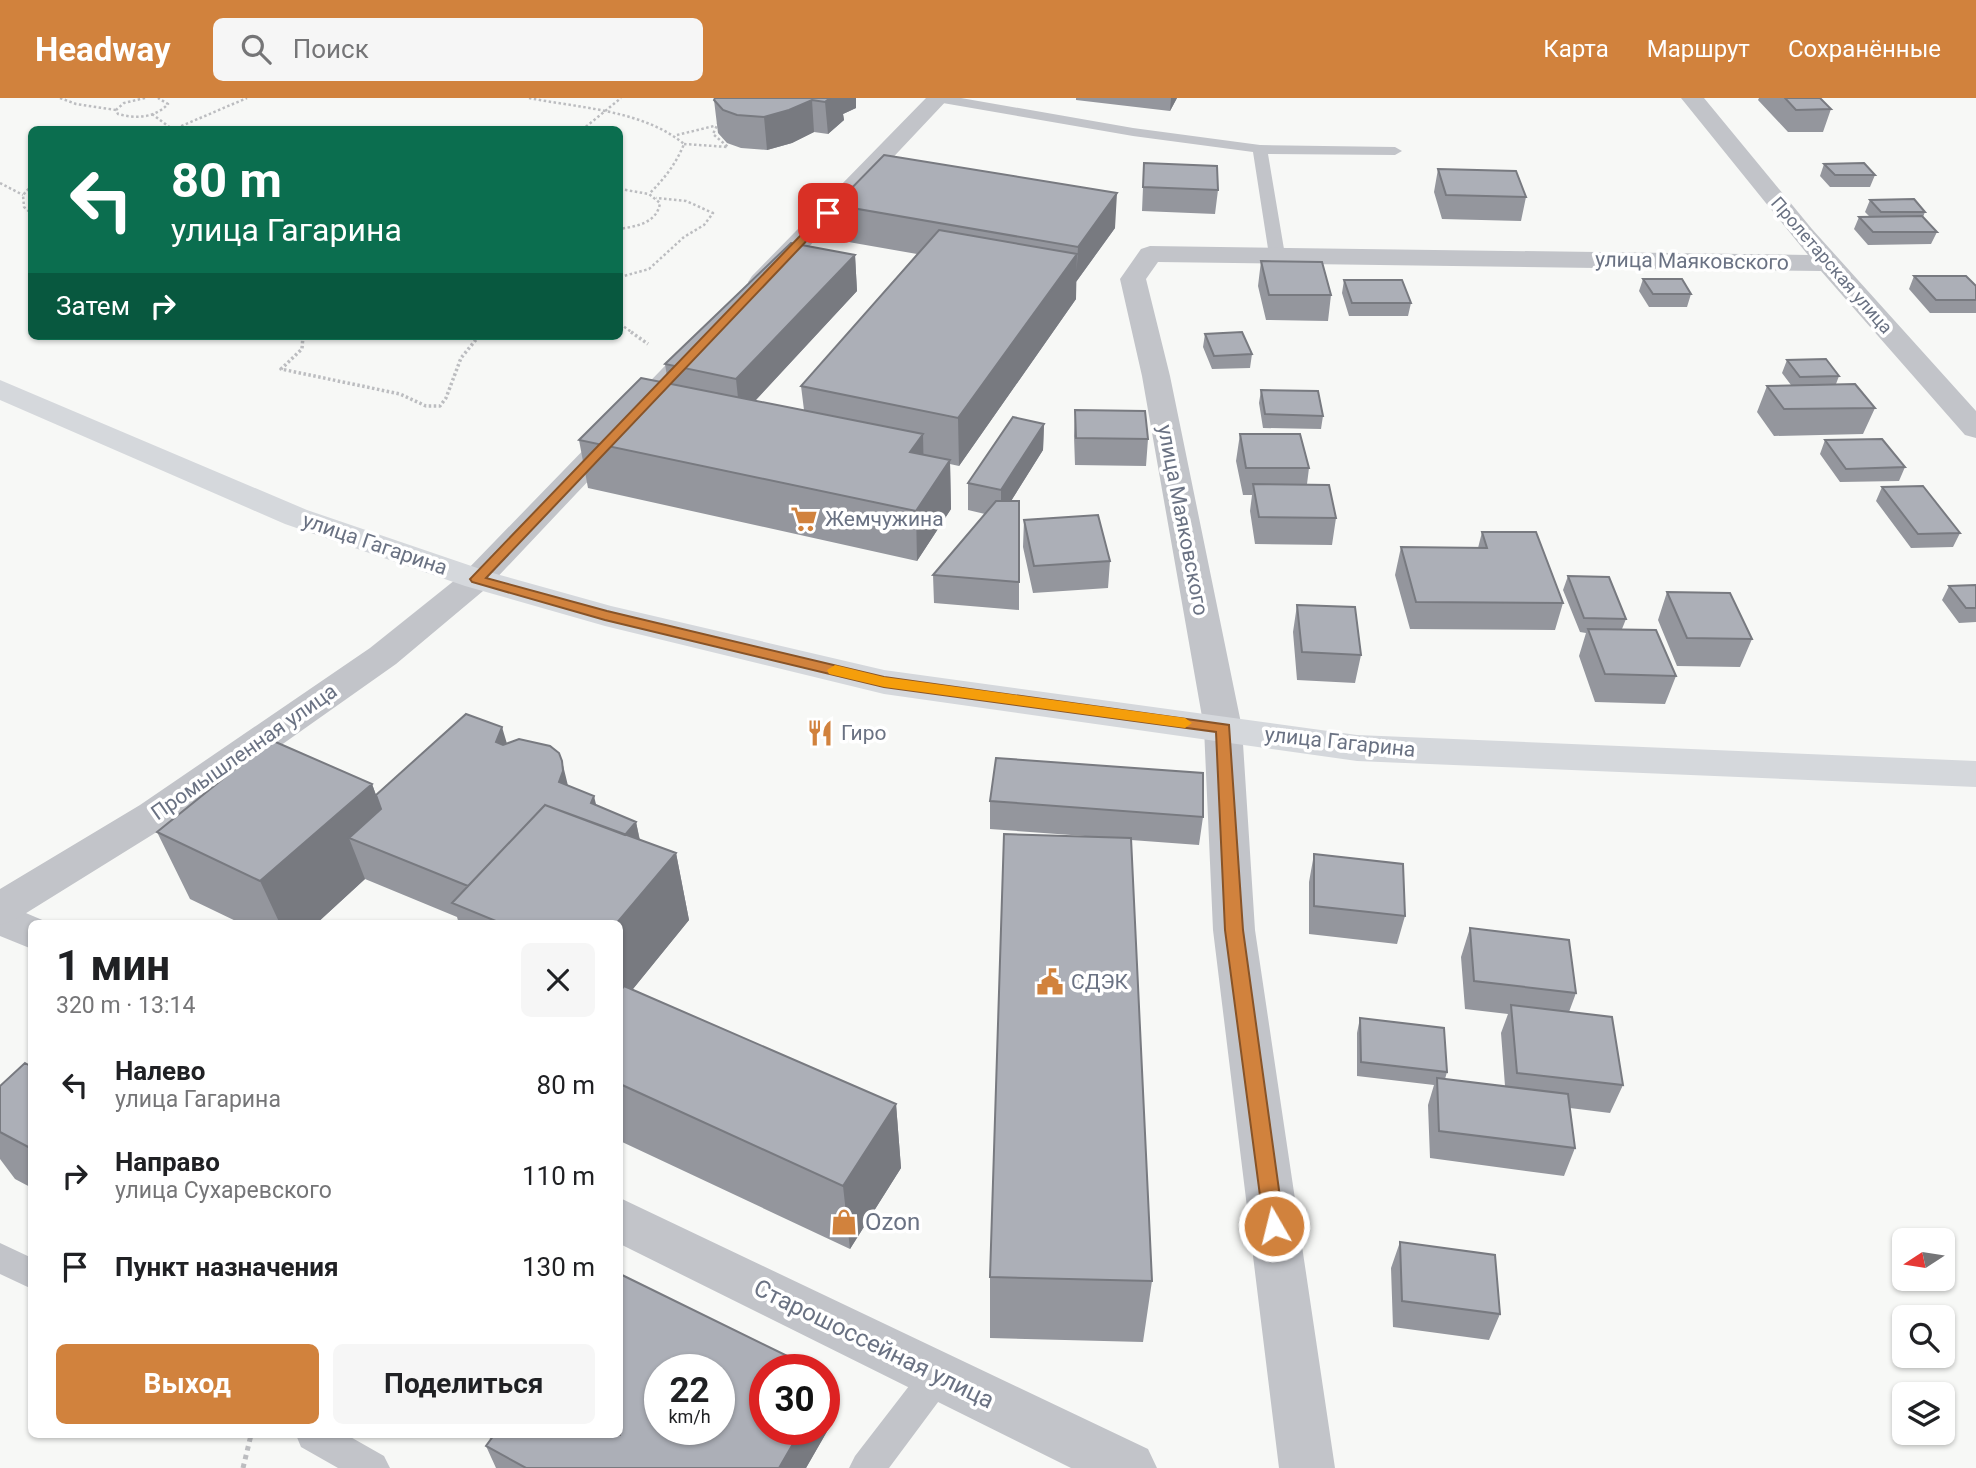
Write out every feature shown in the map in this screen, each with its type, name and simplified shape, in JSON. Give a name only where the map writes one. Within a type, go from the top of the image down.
[{"type":"main road","name":"улица Гагарина","points":[[0,389],[296,517],[477,579],[605,615],[884,682],[1357,748],[1976,774]]},
{"type":"street","points":[[747,297],[938,98]]},
{"type":"street","name":"Пролетарская улица","points":[[1692,98],[1829,263],[1976,429]]},
{"type":"street","name":"улица Маяковского","points":[[1307,1468],[1234,930],[1223,728],[1156,376],[1133,279],[1150,254],[1829,263]]},
{"type":"street","name":"Промышленная улица","points":[[0,909],[166,807],[383,656],[477,579],[719,326]]},
{"type":"street","points":[[0,918],[28,931]]},
{"type":"street","name":"Старошоссейная улица","points":[[623,1221],[1129,1468]]},
{"type":"lane","points":[[938,98],[1133,132],[1260,149],[1395,151]]},
{"type":"lane","points":[[1260,149],[1278,255]]},
{"type":"lane","points":[[0,1257],[28,1273]]},
{"type":"lane","points":[[867,1468],[938,1375]]},
{"type":"lane","points":[[318,1438],[372,1468]]},
{"type":"path","points":[[60,98],[76,104],[116,110],[118,114],[132,117],[164,109],[167,99],[158,98]]},
{"type":"path","points":[[116,110],[132,99],[145,98]]},
{"type":"path","points":[[181,126],[210,116],[247,98]]},
{"type":"path","points":[[529,98],[653,125],[677,135],[684,144],[727,146],[713,134],[714,126]]},
{"type":"path","points":[[588,126],[621,98]]},
{"type":"path","points":[[152,114],[168,126]]},
{"type":"path","points":[[677,135],[714,126],[727,115]]},
{"type":"path","points":[[649,194],[662,183],[684,144]]},
{"type":"path","points":[[0,183],[23,195]]},
{"type":"path","points":[[28,189],[23,195],[24,207],[28,210]]},
{"type":"path","points":[[623,190],[649,194],[660,203],[656,216],[636,226],[623,228]]},
{"type":"path","points":[[623,277],[631,277],[654,267],[684,237],[709,223],[713,213],[699,203],[677,198],[656,198]]},
{"type":"path","points":[[303,340],[302,349],[281,369],[400,394],[426,406],[440,406],[461,358],[475,340]]},
{"type":"path","points":[[243,1468],[250,1438]]},
{"type":"building","points":[[715,98],[830,98],[825,102],[812,100],[764,117],[737,115],[723,110]]},
{"type":"building","points":[[1785,98],[1820,98],[1831,109],[1796,110]]},
{"type":"building","points":[[884,155],[1117,193],[1078,247],[835,205]]},
{"type":"building","points":[[1144,163],[1217,166],[1218,190],[1143,187]]},
{"type":"building","points":[[1864,163],[1875,175],[1835,175],[1824,164]]},
{"type":"building","points":[[1438,169],[1516,171],[1526,197],[1446,195]]},
{"type":"building","points":[[1914,199],[1925,212],[1881,212],[1870,200]]},
{"type":"building","points":[[1922,216],[1937,232],[1873,232],[1859,217]]},
{"type":"building","points":[[939,230],[1077,254],[958,418],[801,386]]},
{"type":"building","points":[[791,243],[855,255],[736,379],[665,364]]},
{"type":"building","points":[[1261,261],[1322,262],[1331,295],[1269,295]]},
{"type":"building","points":[[1914,276],[1966,276],[1976,286],[1976,300],[1936,300]]},
{"type":"building","points":[[1643,279],[1682,279],[1691,294],[1653,294]]},
{"type":"building","points":[[1344,280],[1402,280],[1411,303],[1352,303]]},
{"type":"building","points":[[1242,332],[1252,354],[1214,356],[1205,334]]},
{"type":"building","points":[[1826,359],[1839,376],[1800,377],[1787,360]]},
{"type":"building","points":[[641,378],[923,434],[910,452],[950,460],[916,511],[579,440]]},
{"type":"building","points":[[1855,384],[1875,408],[1784,409],[1767,386]]},
{"type":"building","points":[[1261,390],[1318,391],[1323,416],[1265,414]]},
{"type":"building","points":[[1075,410],[1145,411],[1148,439],[1076,438]]},
{"type":"building","points":[[1013,417],[1044,424],[1001,490],[968,483]]},
{"type":"building","points":[[1240,434],[1300,434],[1309,468],[1246,468]]},
{"type":"building","points":[[1882,439],[1905,467],[1846,469],[1825,440]]},
{"type":"building","points":[[1253,484],[1329,485],[1336,518],[1259,517]]},
{"type":"building","points":[[1923,486],[1960,533],[1918,534],[1882,487]]},
{"type":"building","points":[[996,501],[1019,501],[1019,582],[933,575]]},
{"type":"building","points":[[1098,515],[1110,561],[1034,566],[1024,520]]},
{"type":"building","points":[[1482,532],[1536,532],[1563,603],[1416,602],[1401,547],[1487,548]]},
{"type":"building","points":[[1568,576],[1609,577],[1626,619],[1584,618]]},
{"type":"building","points":[[1976,585],[1976,608],[1966,608],[1949,586]]},
{"type":"building","points":[[1667,592],[1730,593],[1752,639],[1687,638]]},
{"type":"building","points":[[1297,605],[1355,607],[1361,655],[1302,652]]},
{"type":"building","points":[[1588,629],[1656,630],[1676,676],[1605,674]]},
{"type":"building","points":[[466,714],[502,727],[496,742],[503,745],[519,739],[550,746],[559,753],[562,761],[563,771],[559,782],[594,796],[591,803],[636,822],[625,835],[545,805],[468,886],[349,838],[381,809],[376,795]]},
{"type":"building","points":[[271,740],[372,784],[260,881],[157,832]]},
{"type":"building","points":[[996,758],[1203,773],[1203,817],[990,801]]},
{"type":"building","points":[[545,805],[676,853],[619,920],[493,920],[452,903]]},
{"type":"building","points":[[1004,834],[1131,838],[1152,1281],[990,1277]]},
{"type":"building","points":[[1314,854],[1403,864],[1405,916],[1314,906]]},
{"type":"building","points":[[1470,928],[1569,940],[1576,993],[1474,981]]},
{"type":"building","points":[[623,988],[896,1104],[843,1186],[623,1085]]},
{"type":"building","points":[[1511,1005],[1612,1017],[1623,1085],[1517,1073]]},
{"type":"building","points":[[1360,1018],[1444,1028],[1447,1072],[1361,1062]]},
{"type":"building","points":[[25,1063],[28,1065],[28,1147],[0,1132],[0,1086]]},
{"type":"building","points":[[1437,1078],[1568,1094],[1575,1148],[1439,1131]]},
{"type":"building","points":[[1400,1242],[1495,1255],[1500,1314],[1402,1301]]},
{"type":"building","points":[[623,1275],[783,1354],[749,1354],[749,1445],[792,1445],[779,1468],[526,1468],[486,1446],[492,1438],[623,1438]]},
{"type":"slow traffic","points":[[835,670],[884,682],[1185,723]]},
{"type":"place","name":"Жемчужина","points":[[804,519]]},
{"type":"place","name":"Гиро","points":[[820,733]]},
{"type":"place","name":"СДЭК","points":[[1050,982]]},
{"type":"place","name":"Ozon","points":[[844,1222]]},
{"type":"route","points":[[828,213],[477,579],[605,615],[884,682],[1223,728],[1234,930],[1274,1226]]}]
